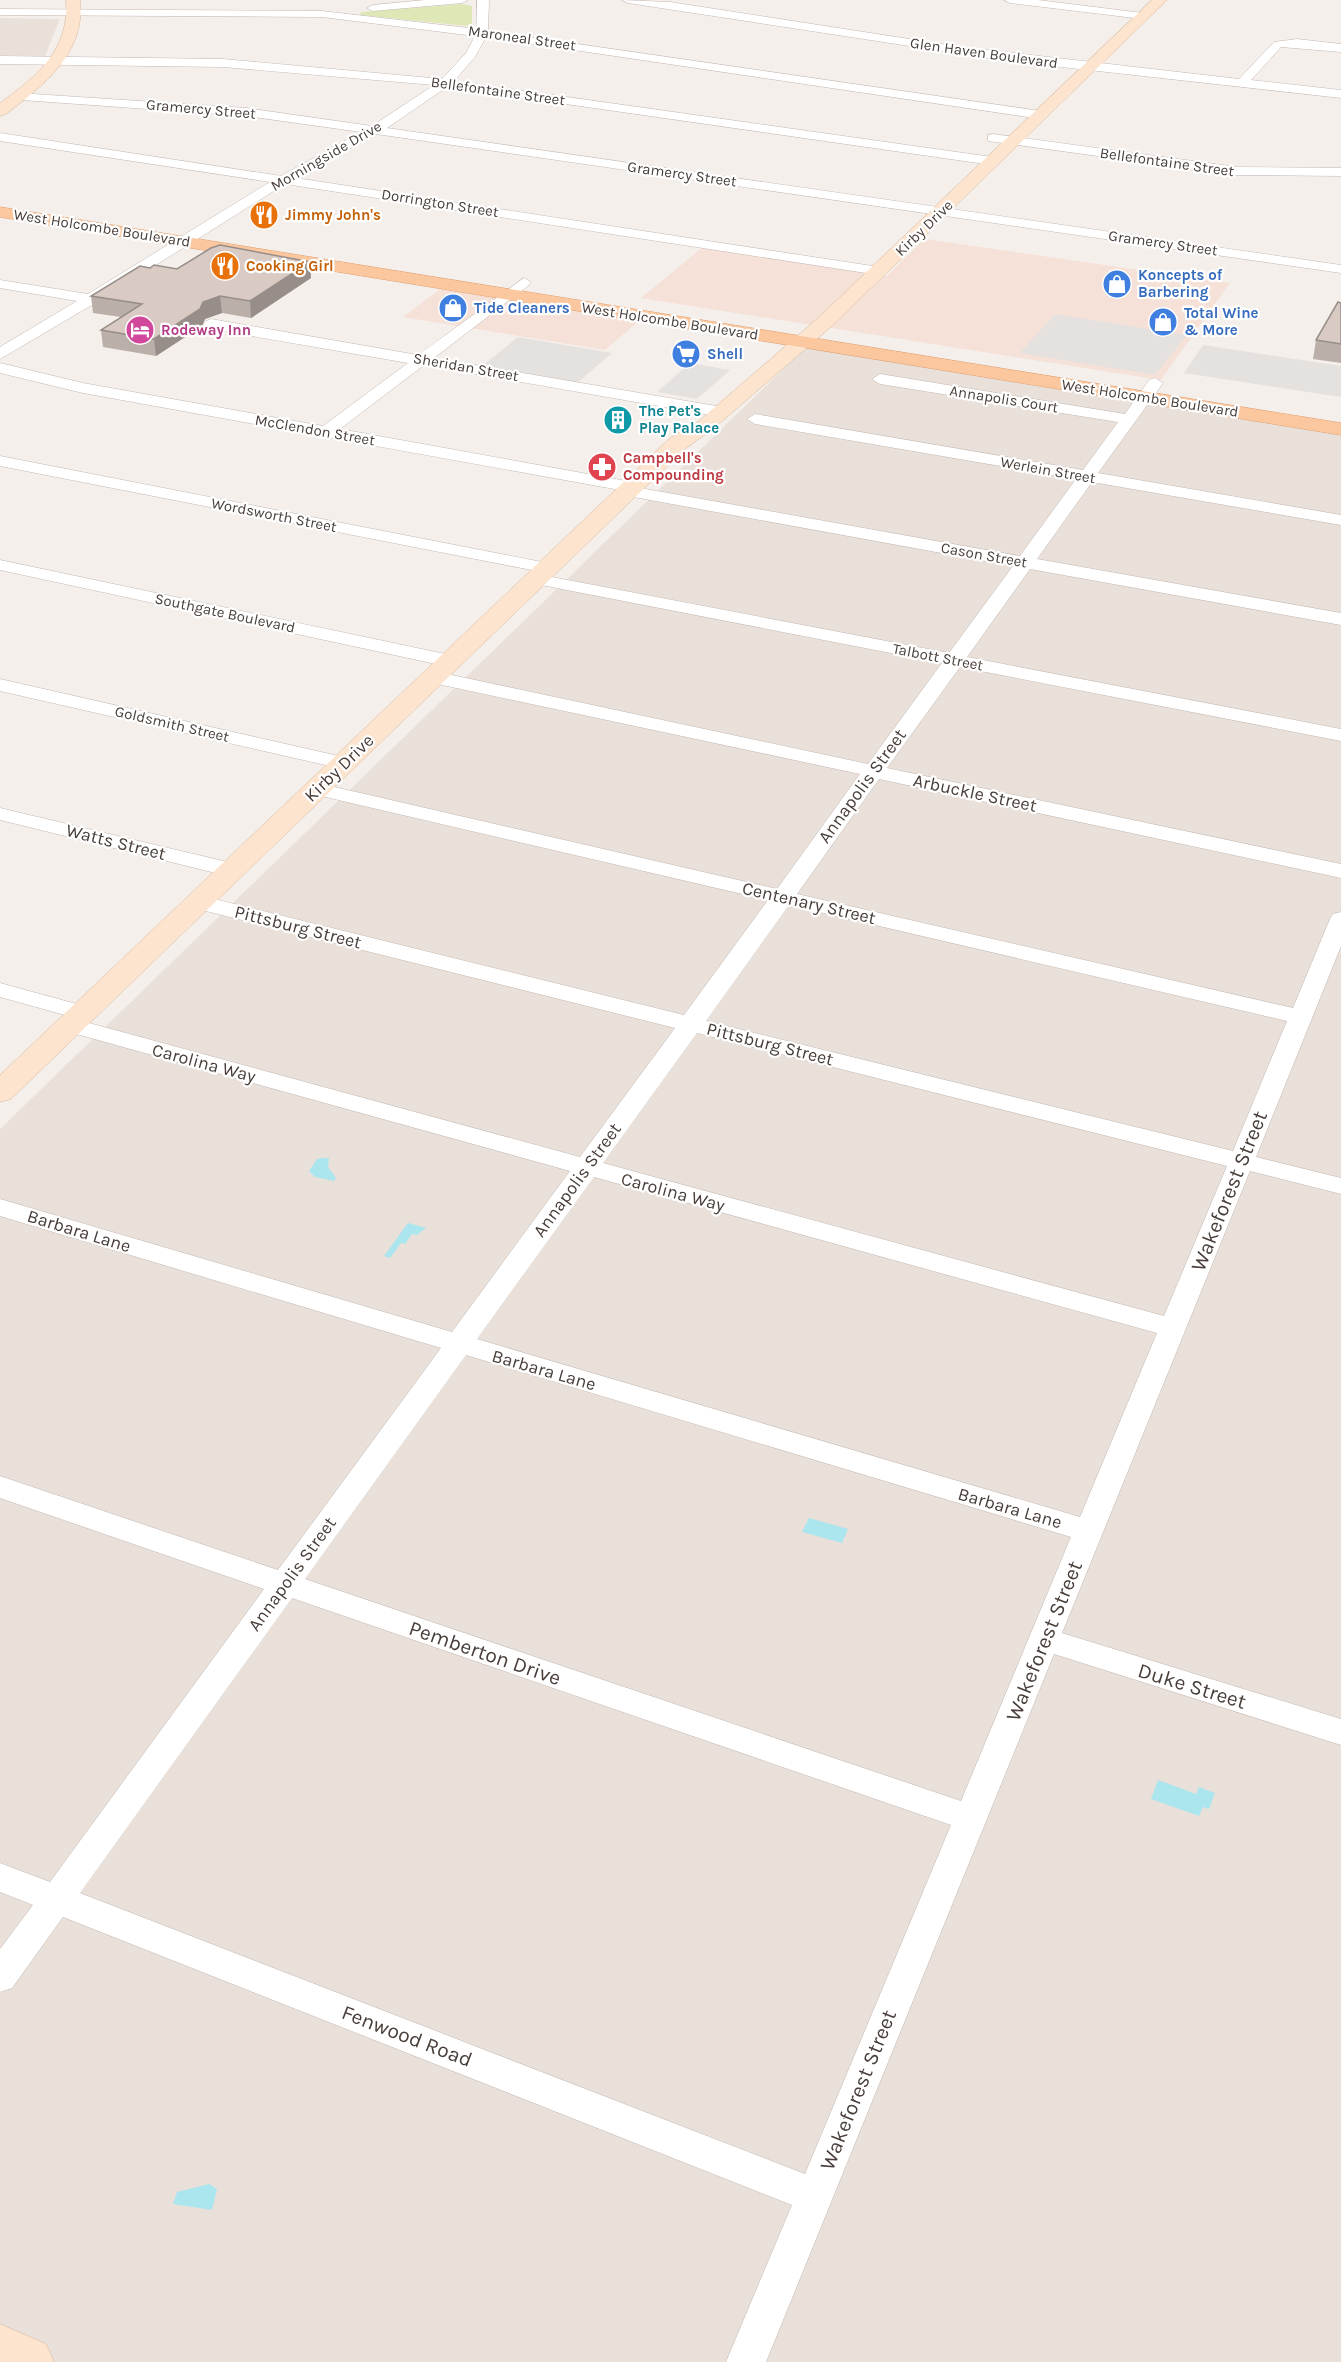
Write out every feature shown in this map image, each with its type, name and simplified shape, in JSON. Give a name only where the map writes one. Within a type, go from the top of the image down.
[{"type":"main road","name":"Kirby Drive","points":[[798,334],[857,267],[1071,65],[1138,10],[1160,0]]},
{"type":"main road","points":[[0,111],[22,96],[58,60],[66,48],[74,6]]},
{"type":"main road","name":"Kirby Drive","points":[[0,1092],[713,410],[798,334],[879,271],[1090,68],[1138,10]]},
{"type":"main road","name":"West Holcombe Boulevard","points":[[0,198],[524,282],[798,334]]},
{"type":"main road","name":"West Holcombe Boulevard","points":[[0,212],[508,295],[798,334],[1149,390],[1341,413]]},
{"type":"main road","name":"West Holcombe Boulevard","points":[[1149,390],[1341,429]]},
{"type":"main road","points":[[0,2349],[28,2362]]},
{"type":"street","points":[[322,14],[462,0]]},
{"type":"street","points":[[483,0],[486,15],[484,33]]},
{"type":"street","name":"Glen Haven Boulevard","points":[[628,0],[1090,68],[1243,82],[1341,94]]},
{"type":"street","points":[[1010,0],[1138,10]]},
{"type":"street","name":"Maroneal Street","points":[[0,12],[74,6],[322,14],[484,33],[1041,115]]},
{"type":"street","name":"Morningside Drive","points":[[0,354],[445,83],[478,46],[484,33]]},
{"type":"street","points":[[1243,82],[1278,44],[1297,43],[1341,48]]},
{"type":"street","name":"Bellefontaine Street","points":[[0,60],[280,66],[445,83],[992,161]]},
{"type":"street","name":"Gramercy Street","points":[[22,96],[246,112],[1341,269]]},
{"type":"street","name":"Dorrington Street","points":[[0,136],[879,271]]},
{"type":"street","name":"Bellefontaine Street","points":[[993,138],[1237,171],[1341,172]]},
{"type":"street","points":[[326,432],[524,282]]},
{"type":"street","points":[[0,284],[92,299]]},
{"type":"street","name":"Sheridan Street","points":[[211,324],[713,410]]},
{"type":"street","name":"McClendon Street","points":[[0,368],[71,386],[630,489]]},
{"type":"street","name":"Annapolis Court","points":[[880,379],[1128,419]]},
{"type":"street","name":"Annapolis Street","points":[[0,1977],[1149,390]]},
{"type":"street","name":"Werlein Street","points":[[755,419],[1341,520]]},
{"type":"street","name":"Wordsworth Street","points":[[0,461],[541,573]]},
{"type":"street","name":"Cason Street","points":[[630,489],[1341,620]]},
{"type":"street","name":"Southgate Boulevard","points":[[0,565],[442,669]]},
{"type":"street","name":"Talbott Street","points":[[541,573],[954,660],[1341,735]]},
{"type":"street","name":"Arbuckle Street","points":[[442,669],[873,771],[1341,871]]},
{"type":"street","name":"Goldsmith Street","points":[[0,685],[343,764]]},
{"type":"street","name":"Centenary Street","points":[[317,789],[1301,1017]]},
{"type":"street","name":"Watts Street","points":[[0,814],[232,870]]},
{"type":"street","name":"Pittsburg Street","points":[[198,902],[1341,1186]]},
{"type":"street","name":"Wakeforest Street","points":[[746,2362],[1341,919]]},
{"type":"street","name":"Carolina Way","points":[[0,990],[76,1019],[586,1168],[1172,1328]]},
{"type":"street","name":"Barbara Lane","points":[[0,1207],[1089,1531]]},
{"type":"street","name":"Pemberton Drive","points":[[0,1487],[971,1818]]},
{"type":"street","name":"Duke Street","points":[[1044,1639],[1341,1732]]},
{"type":"street","name":"Fenwood Road","points":[[0,1877],[815,2196]]},
{"type":"shaded area","points":[[0,18],[60,19],[45,56],[0,55]]},
{"type":"shaded area","points":[[924,239],[1230,283],[1161,380],[641,298],[703,247],[887,276]]},
{"type":"shaded area","points":[[443,287],[640,320],[605,350],[403,317]]},
{"type":"shaded area","points":[[1055,314],[1187,335],[1155,375],[1020,353]]},
{"type":"shaded area","points":[[518,337],[612,353],[577,383],[481,367]]},
{"type":"shaded area","points":[[1203,345],[1341,366],[1341,397],[1184,373]]},
{"type":"shaded area","points":[[806,347],[1341,435],[1341,2362],[0,2362],[0,1129]]},
{"type":"shaded area","points":[[690,363],[730,370],[697,399],[657,392]]},
{"type":"green space","points":[[463,4],[472,6],[472,24],[466,26],[360,15],[361,12]]},
{"type":"water","points":[[329,1158],[328,1167],[336,1178],[334,1181],[315,1177],[309,1171],[317,1159]]},
{"type":"water","points":[[408,1223],[426,1228],[417,1235],[412,1234],[405,1244],[401,1243],[390,1258],[384,1256]]},
{"type":"water","points":[[809,1518],[848,1529],[842,1543],[802,1532]]},
{"type":"water","points":[[1158,1780],[1196,1794],[1199,1787],[1215,1793],[1209,1809],[1203,1807],[1199,1816],[1151,1799]]},
{"type":"water","points":[[209,2184],[217,2189],[212,2210],[173,2204],[177,2192]]},
{"type":"building","points":[[220,245],[310,262],[250,301],[220,296],[203,302],[200,309],[154,339],[101,330],[142,304],[91,296],[140,266],[150,268],[154,265],[177,269]]},
{"type":"building","points":[[1338,302],[1341,303],[1341,344],[1316,340]]},
{"type":"place","name":"Jimmy John's","points":[[264,215]]},
{"type":"place","name":"Cooking Girl","points":[[225,266]]},
{"type":"place","name":"Koncepts of Barbering","points":[[1117,284]]},
{"type":"place","name":"Tide Cleaners","points":[[453,308]]},
{"type":"place","name":"Total Wine & More","points":[[1163,322]]},
{"type":"place","name":"Rodeway Inn","points":[[140,330]]},
{"type":"place","name":"Shell","points":[[686,354]]},
{"type":"place","name":"The Pet's Play Palace","points":[[618,420]]},
{"type":"place","name":"Campbell's Compounding","points":[[602,467]]}]
